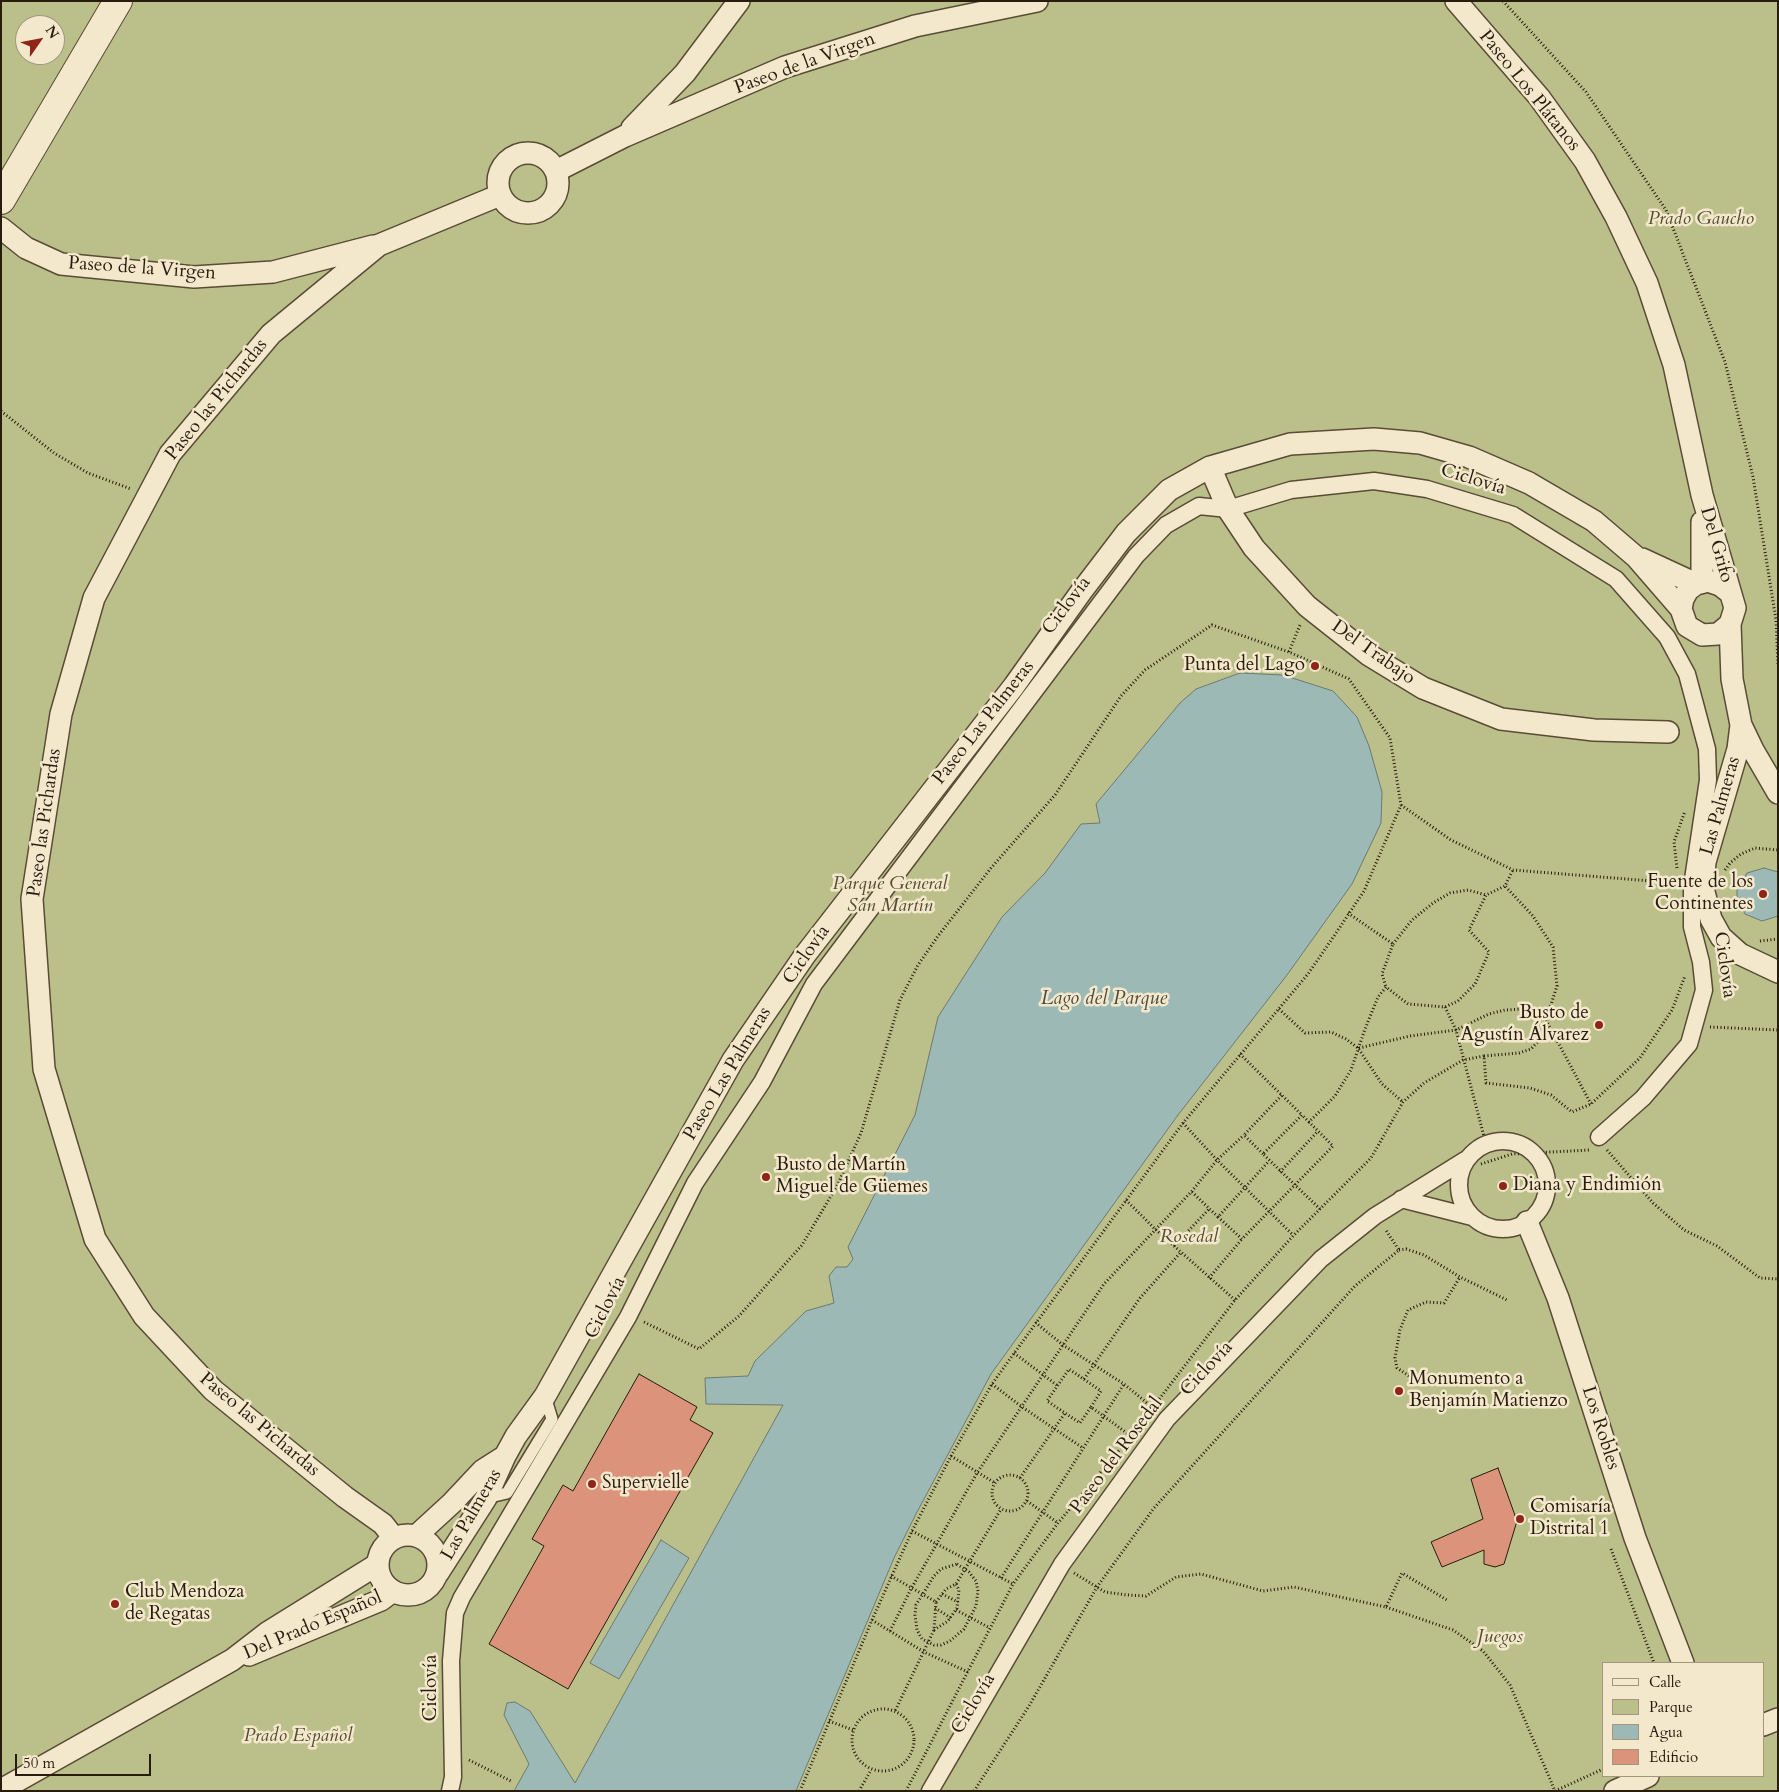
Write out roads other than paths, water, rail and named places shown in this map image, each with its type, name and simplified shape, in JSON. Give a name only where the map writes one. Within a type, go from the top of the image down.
[{"type":"street","points":[[1,200],[118,1]]},
{"type":"street","points":[[625,136],[686,73],[738,1]]},
{"type":"street","name":"Paseo de la Virgen","points":[[556,171],[625,136],[785,67],[915,26],[1037,1]]},
{"type":"street","name":"Paseo Los Plátanos","points":[[1456,1],[1539,97],[1586,162],[1616,217],[1647,283],[1674,365],[1702,495]]},
{"type":"street","points":[[532,153],[542,156],[550,162],[556,171],[558,180],[554,199],[540,211],[521,212],[512,209],[500,195],[498,185],[501,169],[511,158],[521,154],[532,153]]},
{"type":"street","name":"Paseo las Pichardas","points":[[394,1538],[383,1524],[344,1497],[213,1390],[144,1316],[95,1239],[44,1069],[32,899],[62,714],[94,598],[170,454],[271,334],[378,245],[500,195]]},
{"type":"street","name":"Paseo de la Virgen","points":[[1,228],[26,248],[61,264],[194,276],[273,272],[378,245]]},
{"type":"street","name":"Paseo Las Palmeras","points":[[545,1396],[732,1060],[801,962],[1014,686],[1126,533],[1169,490],[1210,467],[1290,444],[1374,439],[1420,443],[1469,457],[1529,483],[1594,521],[1636,557]]},
{"type":"street","name":"Del Trabajo","points":[[1210,467],[1228,509],[1254,548],[1307,606],[1368,655],[1423,688],[1501,719],[1594,730],[1668,732]]},
{"type":"street","points":[[450,1791],[452,1777],[451,1661],[455,1613],[462,1597],[628,1317],[695,1183],[762,1082],[820,976],[1136,556],[1166,525],[1198,506],[1228,509],[1291,490],[1374,481],[1427,489],[1513,515],[1616,579],[1667,636],[1687,674],[1707,749],[1708,780],[1692,886],[1692,927],[1704,990],[1703,1028],[1642,1098],[1600,1140]]},
{"type":"street","name":"Del Grifo","points":[[1699,583],[1702,495]]},
{"type":"street","name":"Del Grifo","points":[[1702,495],[1729,592]]},
{"type":"street","points":[[1636,557],[1699,583],[1720,585],[1729,592],[1735,608],[1730,624],[1718,634],[1702,635],[1687,626],[1681,609],[1636,557]]},
{"type":"street","points":[[1681,609],[1682,599],[1688,590],[1699,583]]},
{"type":"street","name":"Las Palmeras","points":[[1730,624],[1732,678],[1742,725],[1753,750],[1778,793]]},
{"type":"street","name":"Las Palmeras","points":[[1702,635],[1732,678]]},
{"type":"street","name":"Las Palmeras","points":[[1742,725],[1738,750],[1705,862],[1703,888],[1711,919],[1721,937],[1740,954],[1778,972]]},
{"type":"street","name":"Paseo del Rosedal","points":[[930,1791],[1068,1568],[1167,1419],[1321,1258],[1375,1216],[1466,1160],[1474,1151],[1486,1144],[1499,1141],[1512,1142],[1533,1153],[1544,1168],[1547,1187],[1542,1205],[1527,1222]]},
{"type":"street","points":[[1466,1160],[1458,1184],[1460,1196],[1472,1217]]},
{"type":"street","points":[[1401,1199],[1472,1217],[1484,1225],[1498,1229],[1513,1228],[1527,1222]]},
{"type":"street","name":"Los Robles","points":[[1527,1222],[1558,1298],[1635,1538],[1683,1662]]},
{"type":"street","name":"Las Palmeras","points":[[438,1573],[486,1498],[496,1479],[504,1456],[545,1396]]},
{"type":"street","name":"Las Palmeras","points":[[416,1536],[452,1504],[483,1470],[504,1456]]},
{"type":"street","points":[[405,1535],[416,1536],[432,1546],[439,1564],[438,1573],[428,1589],[420,1593],[411,1596],[393,1592],[382,1580],[378,1564],[380,1554],[394,1538],[405,1535]]},
{"type":"street","name":"Del Prado Español","points":[[1,1790],[232,1660],[267,1633],[378,1564]]},
{"type":"street","name":"Del Prado Español","points":[[232,1660],[270,1647],[381,1600],[393,1592]]},
{"type":"street","points":[[1764,1725],[1778,1719]]},
{"type":"street","points":[[1615,1791],[1646,1777]]},
{"type":"lane","points":[[486,1498],[507,1493],[552,1418],[545,1396]]},
{"type":"water","name":"Lago del Parque","points":[[1240,673],[1283,675],[1333,691],[1357,717],[1369,746],[1382,792],[1381,823],[1352,884],[1287,975],[1178,1115],[991,1374],[894,1558],[796,1791],[514,1791],[529,1764],[504,1715],[507,1703],[515,1702],[530,1711],[575,1783],[783,1405],[706,1404],[705,1378],[748,1376],[755,1361],[806,1311],[834,1303],[829,1276],[836,1267],[847,1267],[853,1259],[848,1247],[915,1115],[938,1017],[1002,917],[1045,873],[1081,824],[1100,823],[1096,804],[1180,703],[1196,689]]},
{"type":"water","points":[[1764,868],[1778,872],[1778,916],[1762,921],[1745,914],[1737,898],[1737,889],[1747,873]]},
{"type":"water","points":[[661,1540],[689,1558],[619,1679],[590,1663]]},
{"type":"place","name":"Punta del Lago","points":[[1315,666]]},
{"type":"place","name":"Fuente de los Continentes","points":[[1763,894]]},
{"type":"place","name":"Busto de Agustín Álvarez","points":[[1599,1025]]},
{"type":"place","name":"Busto de Martín Miguel de Güemes","points":[[766,1177]]},
{"type":"place","name":"Diana y Endimión","points":[[1503,1186]]},
{"type":"place","name":"Monumento a Benjamín Matienzo","points":[[1399,1391]]},
{"type":"place","name":"Supervielle","points":[[592,1484]]},
{"type":"place","name":"Comisaría Distrital 1","points":[[1520,1519]]},
{"type":"place","name":"Club Mendoza de Regatas","points":[[115,1604]]},
{"type":"park label","name":"Prado Gaucho","points":[[1701,220]]},
{"type":"park label","name":"Parque General San Martín","points":[[890,896]]},
{"type":"park label","name":"Rosedal","points":[[1189,1238]]},
{"type":"park label","name":"Juegos","points":[[1500,1638]]},
{"type":"park label","name":"Prado Español","points":[[298,1737]]}]
